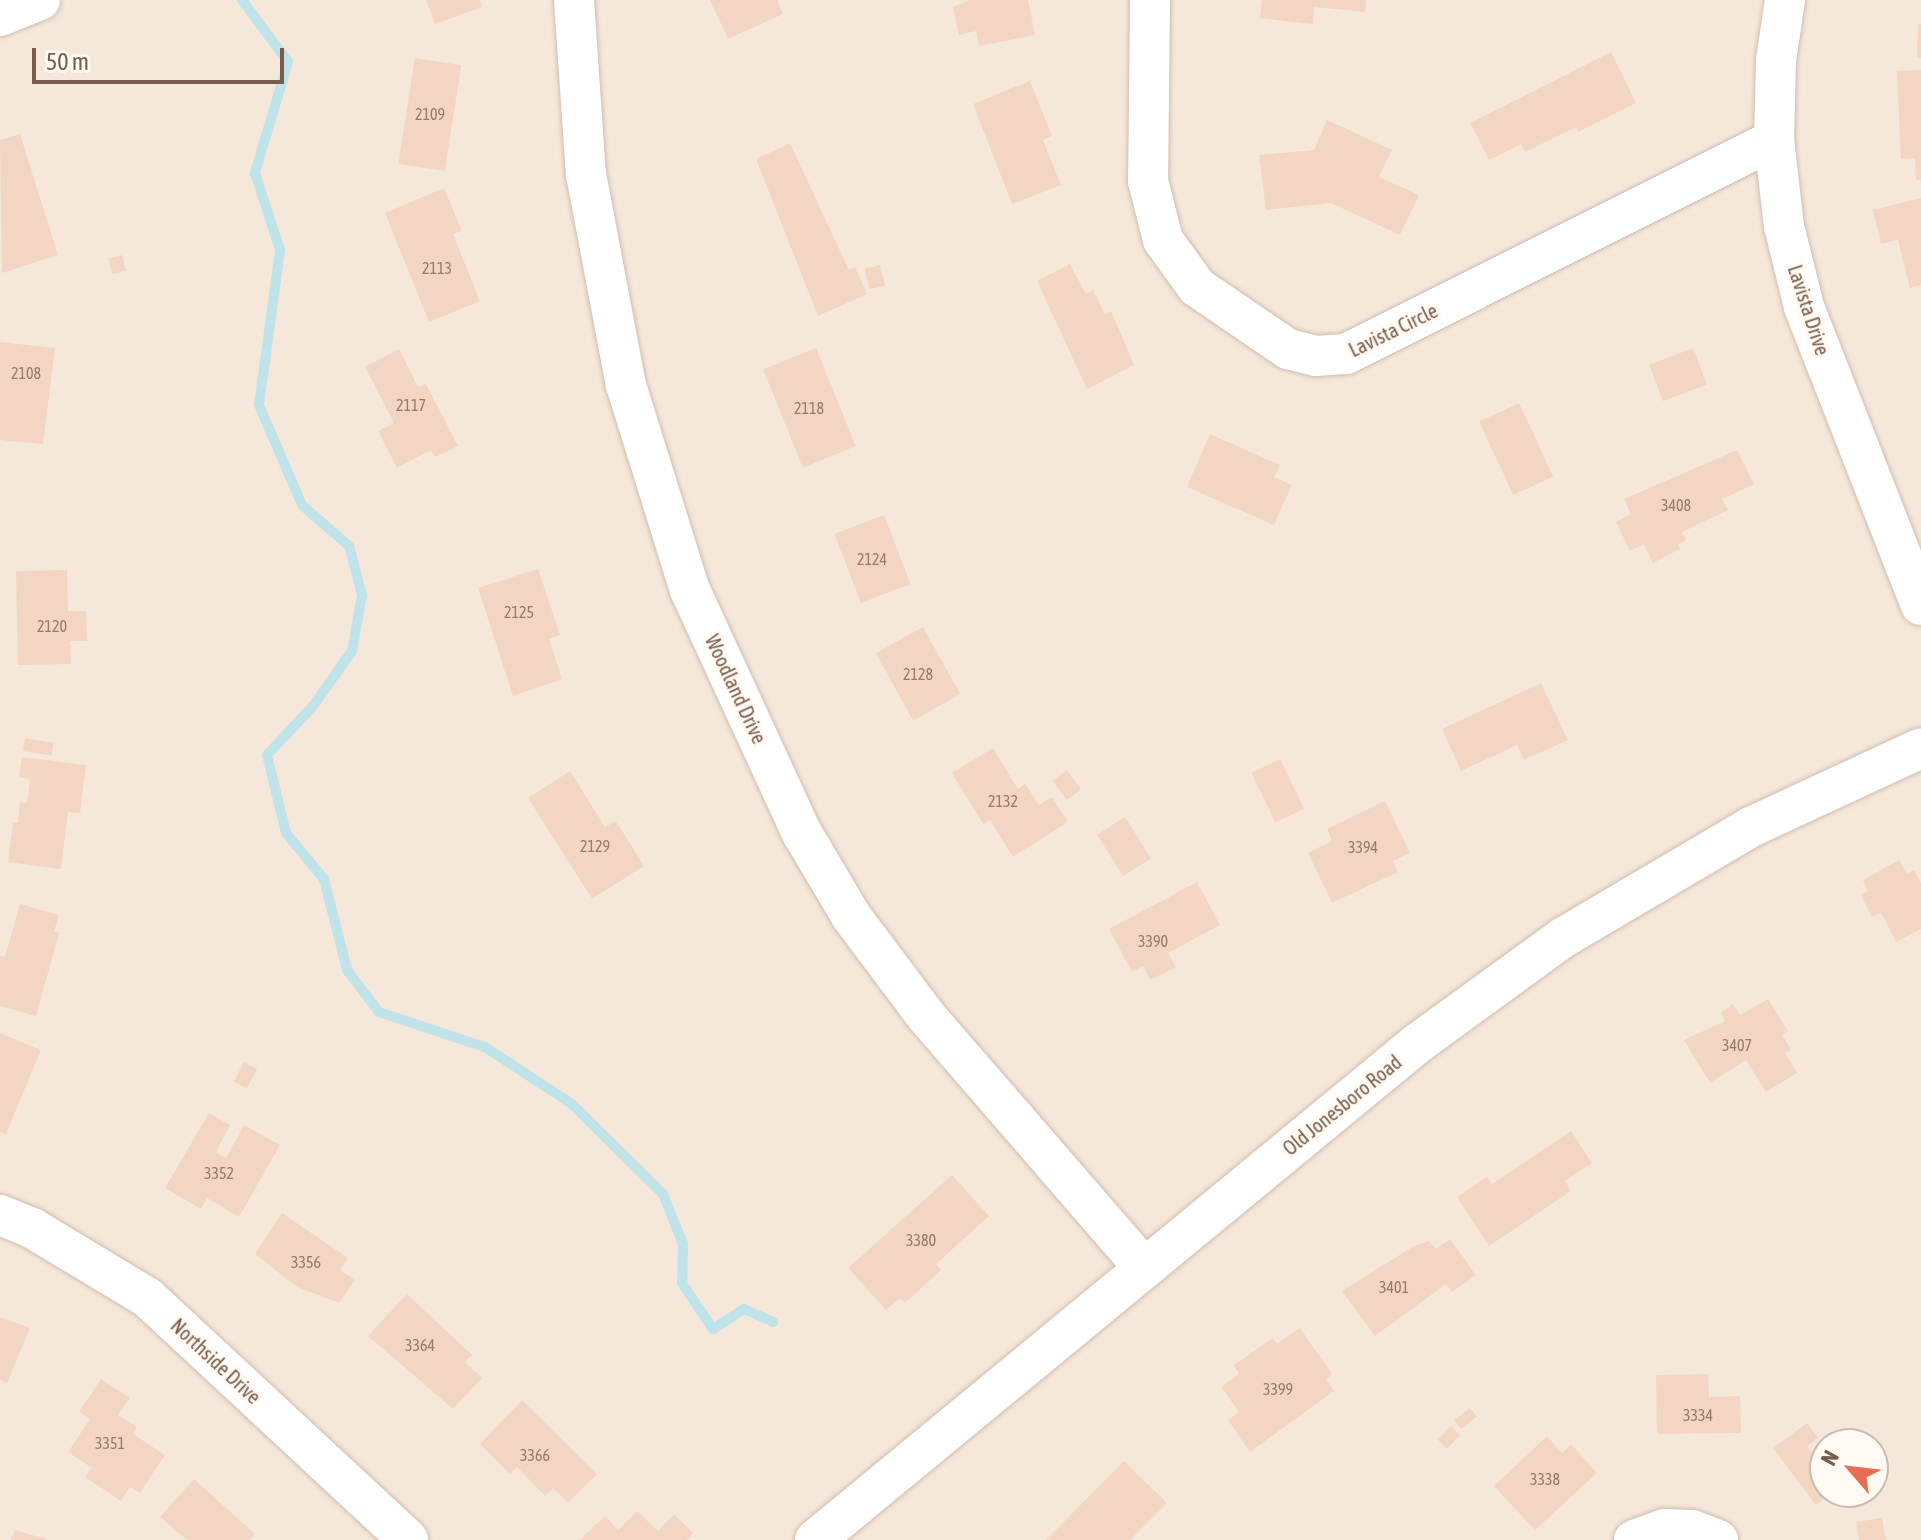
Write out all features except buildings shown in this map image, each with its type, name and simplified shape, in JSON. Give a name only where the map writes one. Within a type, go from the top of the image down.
[{"type":"street","points":[[0,16],[40,0]]},
{"type":"street","name":"Woodland Drive","points":[[574,0],[586,174],[626,385],[690,590],[802,833],[851,916],[926,1016],[1144,1268]]},
{"type":"street","name":"Lavista Circle","points":[[1150,0],[1148,181],[1163,240],[1197,287],[1288,349],[1316,356],[1346,354],[1774,140]]},
{"type":"street","name":"Lavista Drive","points":[[1785,0],[1776,60],[1774,140],[1784,226],[1804,307],[1921,605]]},
{"type":"street","name":"Old Jonesboro Road","points":[[815,1540],[1418,1043],[1564,937],[1751,827],[1921,748]]},
{"type":"street","name":"Northside Drive","points":[[0,1215],[32,1228],[148,1298],[408,1540]]},
{"type":"street","points":[[1634,1540],[1665,1529],[1692,1530],[1718,1540]]},
{"type":"shaded area","points":[[0,0],[1921,0],[1921,1540],[0,1540]]},
{"type":"waterway","points":[[242,0],[288,62],[255,173],[280,250],[259,405],[302,505],[349,546],[362,595],[352,651],[313,706],[267,755],[286,833],[324,879],[347,970],[379,1012],[485,1047],[572,1104],[663,1194],[683,1244],[682,1283],[713,1329],[744,1309],[773,1322]]}]
